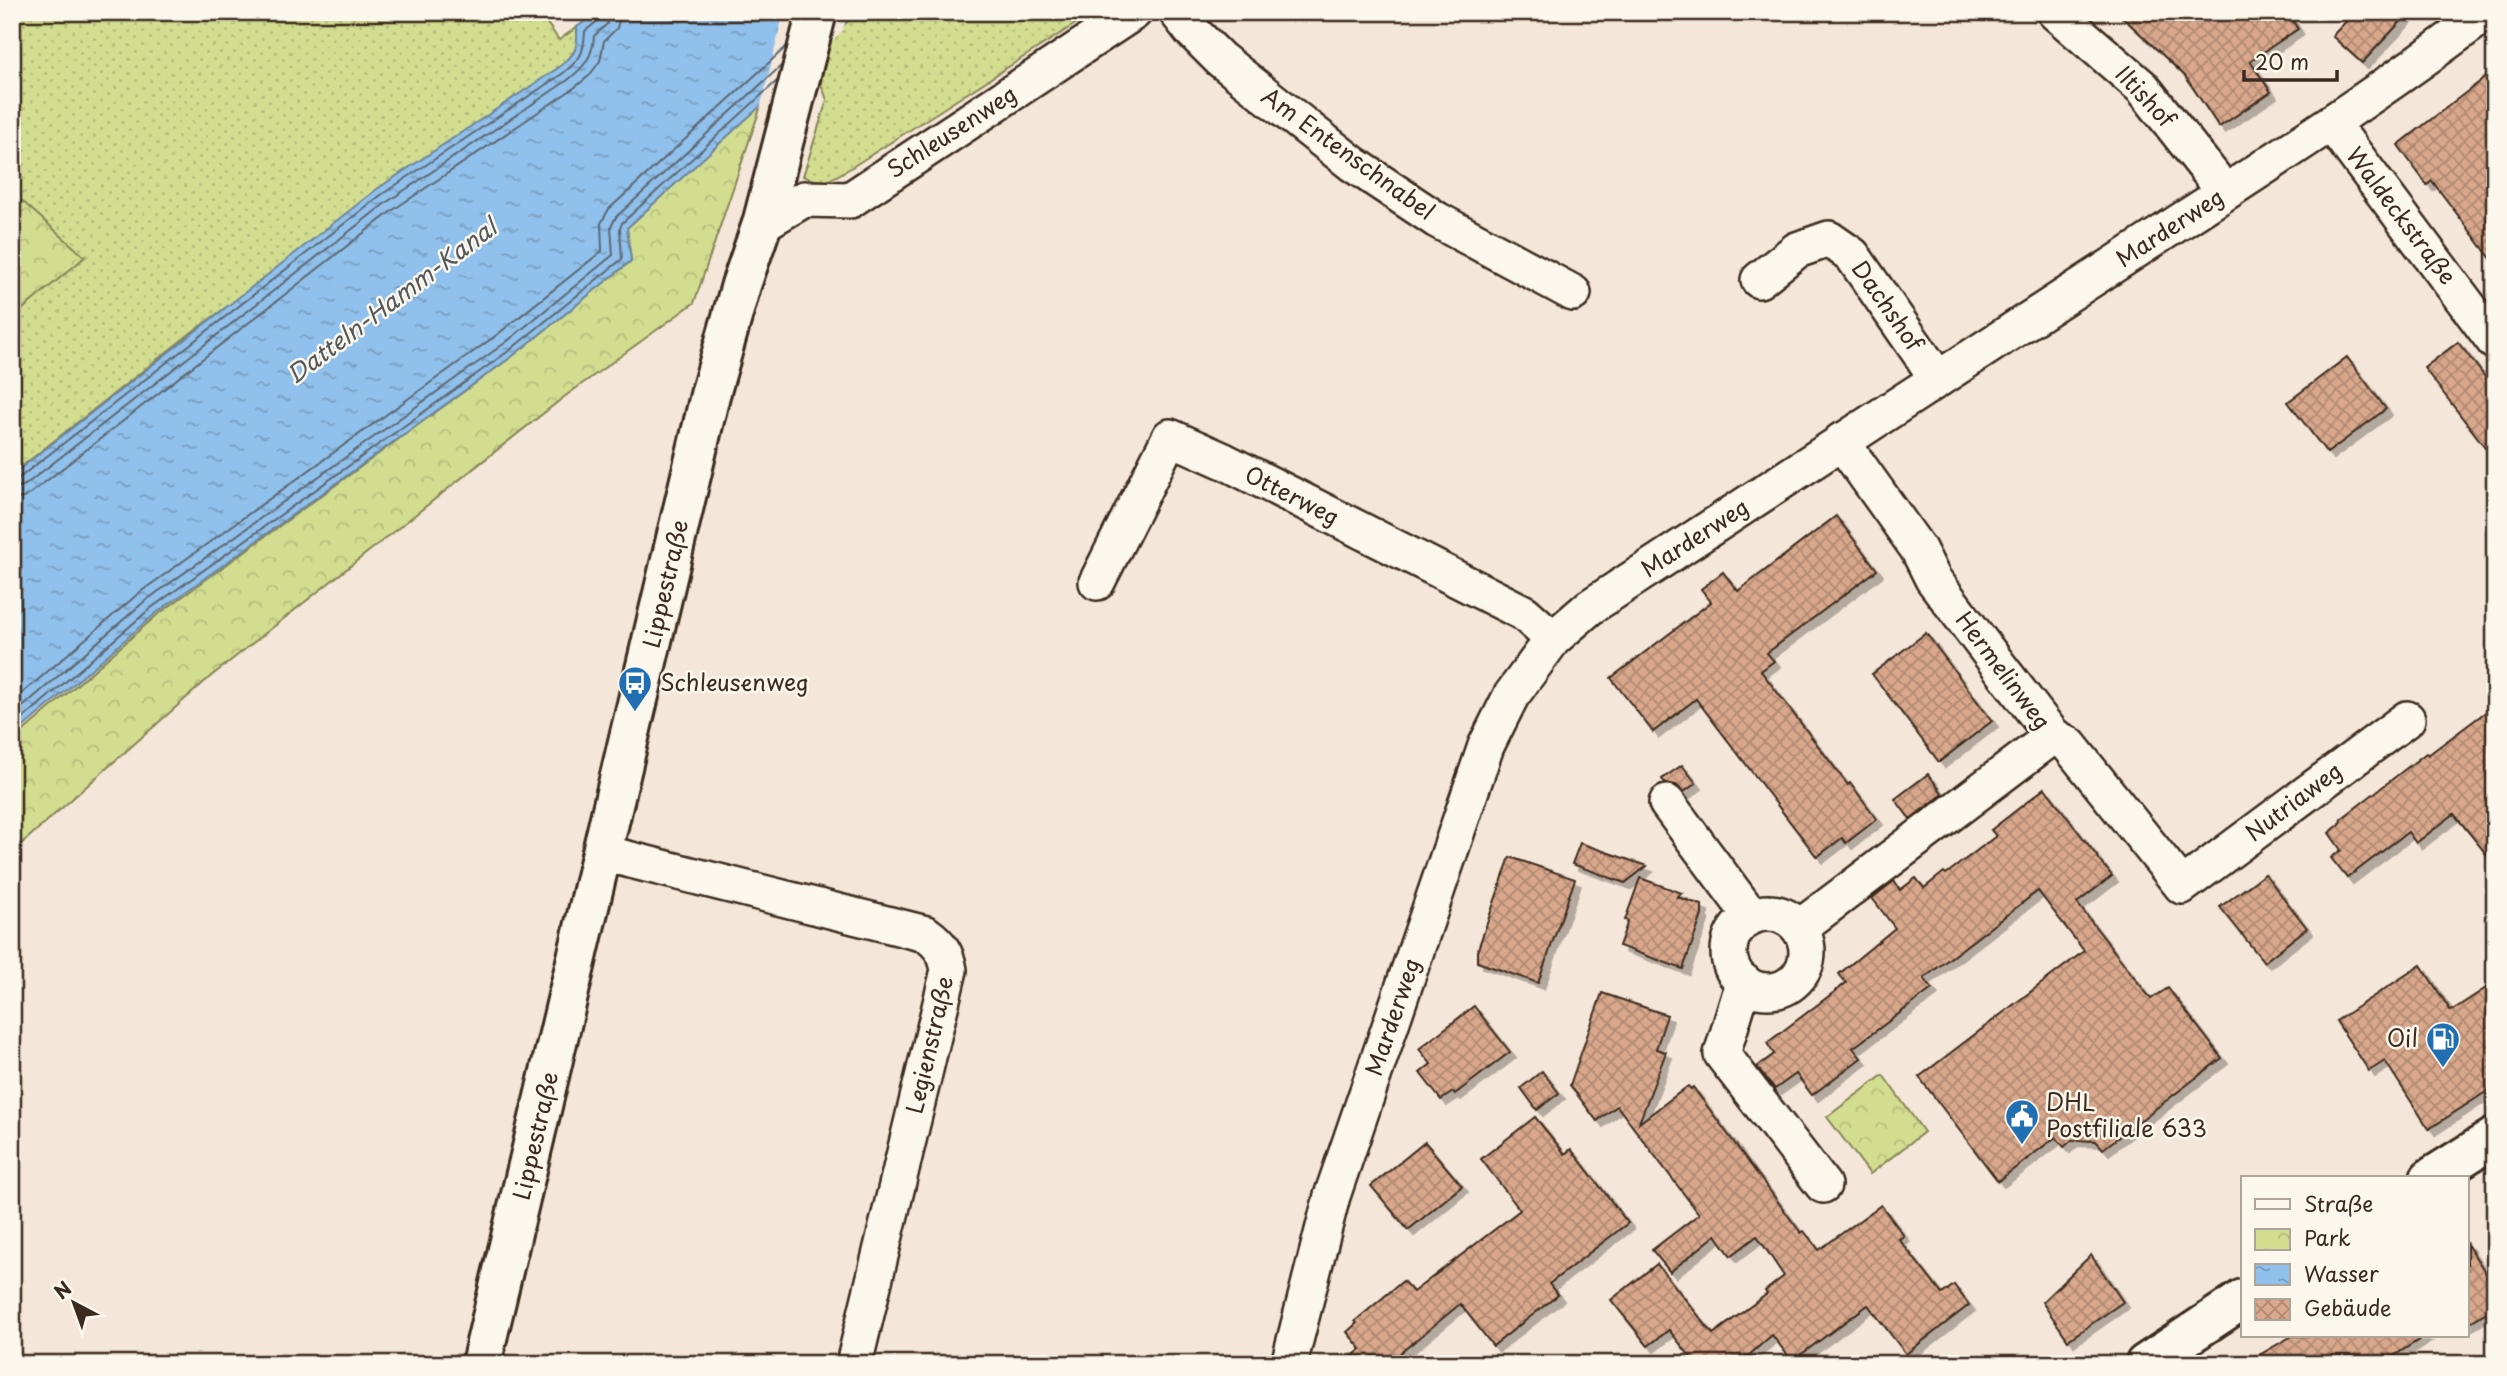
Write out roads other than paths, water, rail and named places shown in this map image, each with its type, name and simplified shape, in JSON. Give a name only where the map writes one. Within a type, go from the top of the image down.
[{"type":"main road","name":"Lippestraße","points":[[481,1364],[710,395],[741,285],[762,224],[817,12]]},
{"type":"main road","points":[[2433,1176],[2495,1137]]},
{"type":"main road","points":[[2145,1364],[2241,1300]]},
{"type":"street","name":"Schleusenweg","points":[[762,224],[804,199],[850,200],[1134,12]]},
{"type":"street","name":"Am Entenschnabel","points":[[1177,12],[1220,59],[1353,164],[1437,220],[1573,293]]},
{"type":"street","name":"Iltishof","points":[[2055,12],[2143,88],[2225,192]]},
{"type":"street","name":"Marderweg","points":[[1289,1364],[1332,1196],[1486,746],[1511,696],[1553,639],[1590,607],[2332,124],[2416,66],[2487,12]]},
{"type":"street","name":"Waldeckstraße","points":[[2332,124],[2495,342]]},
{"type":"street","name":"Dachshof","points":[[1759,280],[1797,250],[1829,239],[1852,255],[1938,379]]},
{"type":"street","name":"Otterweg","points":[[1097,582],[1170,437],[1224,461],[1524,613],[1553,639]]},
{"type":"street","name":"Hermelinweg","points":[[1841,442],[1918,549],[1933,579],[2053,736],[2068,745],[2182,886]]},
{"type":"street","name":"Nutriaweg","points":[[2182,886],[2407,719]]},
{"type":"street","points":[[1800,929],[2053,736]]},
{"type":"street","points":[[1667,803],[1751,916]]},
{"type":"street","name":"Legienstraße","points":[[603,853],[926,934],[942,948],[947,958],[949,970],[854,1364]]},
{"type":"street","points":[[1770,913],[1783,916],[1800,929],[1807,946],[1807,957],[1802,973],[1786,987],[1772,991],[1756,989],[1744,982],[1733,968],[1729,953],[1731,942],[1738,927],[1751,916],[1770,913]]},
{"type":"street","points":[[1744,982],[1722,1054],[1823,1185]]},
{"type":"water","name":"Datteln-Hamm-Kanal","points":[[598,12],[856,12],[812,59],[627,228],[631,261],[514,355],[155,614],[12,737],[12,475],[377,189],[558,68],[575,50],[577,27]]},
{"type":"place","name":"Schleusenweg","points":[[635,713]]},
{"type":"place","name":"Oil","points":[[2443,1069]]},
{"type":"place","name":"DHL Postfiliale 633","points":[[2022,1146]]}]
